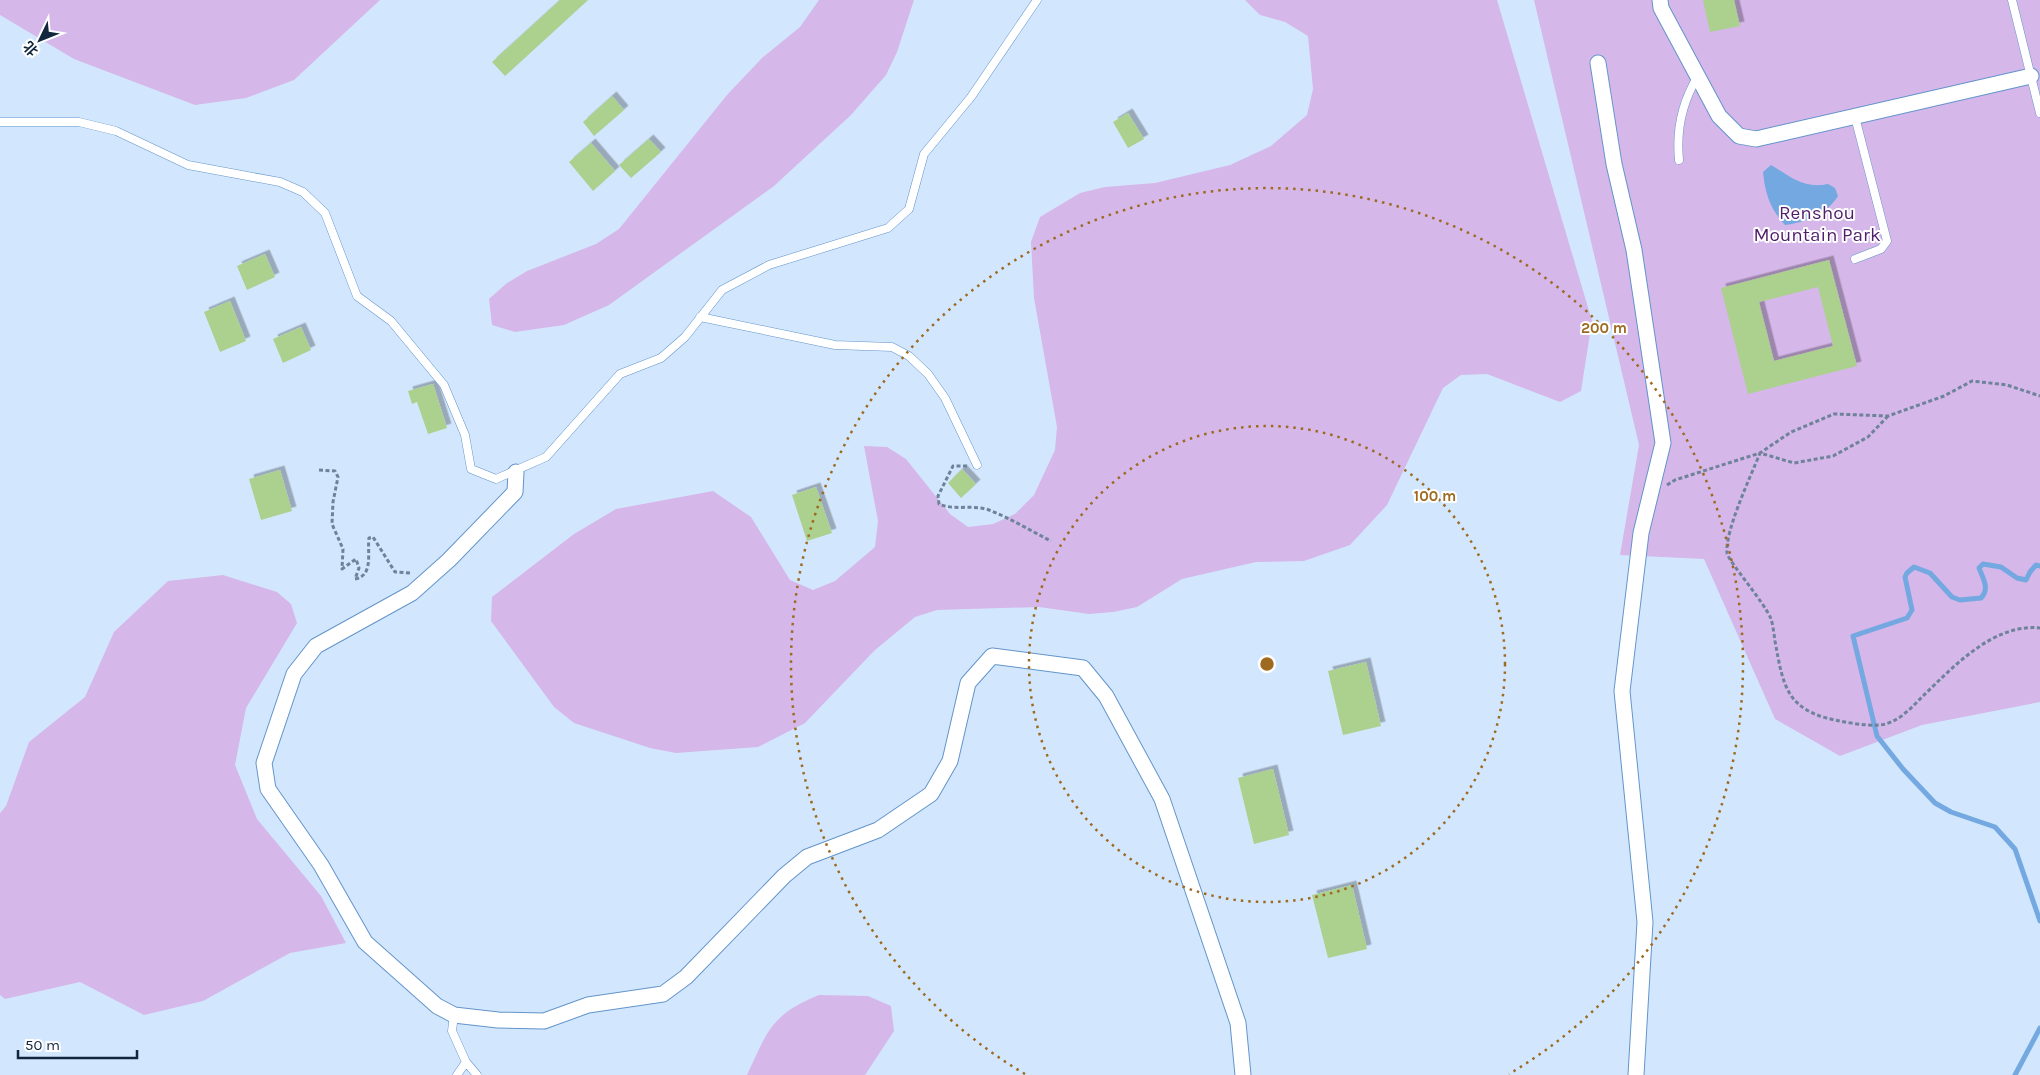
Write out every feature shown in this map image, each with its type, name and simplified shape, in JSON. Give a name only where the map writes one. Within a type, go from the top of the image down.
[{"type":"street","points":[[1660,0],[1661,8],[1719,116],[1739,136],[1756,139],[2031,76]]},
{"type":"street","points":[[1598,63],[1614,164],[1634,250],[1663,443],[1641,532],[1622,691],[1645,922],[1636,1075]]},
{"type":"street","points":[[516,472],[515,492],[412,593],[316,646],[294,674],[264,763],[268,789],[321,865],[365,942],[438,1006],[454,1015],[498,1020],[544,1021],[588,1005],[663,994],[686,977],[784,876],[807,857],[878,830],[931,794],[950,761],[968,683],[992,656],[1082,668],[1106,696],[1162,799],[1238,1022],[1243,1075]]},
{"type":"lane","points":[[0,122],[79,122],[97,126],[116,131],[188,165],[280,182],[304,192],[325,213],[357,296],[391,320],[444,385],[466,435],[471,469],[496,479],[516,472],[546,457],[620,374],[661,358],[685,337],[722,290],[769,265],[888,228],[909,209],[924,154],[971,97],[1037,0]]},
{"type":"lane","points":[[2012,0],[2040,113]]},
{"type":"lane","points":[[1679,160],[1677,138],[1683,109],[1687,94],[1698,76]]},
{"type":"lane","points":[[1855,117],[1887,241],[1881,249],[1855,259]]},
{"type":"lane","points":[[700,317],[836,345],[892,347],[909,356],[928,374],[945,398],[977,465]]},
{"type":"lane","points":[[454,1015],[452,1031],[466,1062],[477,1075]]},
{"type":"lane","points":[[457,1075],[466,1062]]},
{"type":"path","points":[[1650,496],[1675,480],[1760,452],[1791,432],[1834,414],[1888,416],[1944,396],[1972,380],[2007,385],[2040,396]]},
{"type":"path","points":[[1760,452],[1794,462],[1833,456],[1868,437],[1888,416]]},
{"type":"path","points":[[1760,452],[1728,537],[1727,555],[1752,588],[1771,619],[1782,674],[1794,703],[1816,716],[1847,722],[1880,725],[1902,717],[1944,675],[1984,642],[2026,627],[2040,628]]},
{"type":"path","points":[[977,465],[953,466],[938,496],[939,504],[950,509],[968,506],[988,510],[1052,541]]},
{"type":"path","points":[[319,470],[335,471],[338,477],[333,502],[332,524],[343,549],[342,569],[356,559],[359,568],[355,579],[359,579],[367,570],[370,559],[367,552],[369,538],[373,537],[396,572],[433,574]]},
{"type":"green space","points":[[0,0],[380,0],[294,80],[246,98],[195,105],[74,59],[0,15]]},
{"type":"green space","points":[[819,0],[914,0],[897,52],[886,75],[851,115],[774,186],[609,305],[564,325],[515,332],[492,325],[489,299],[507,283],[527,271],[596,244],[619,229],[727,95],[762,58],[800,27]]},
{"type":"green space","points":[[1245,0],[1497,0],[1592,321],[1581,391],[1560,402],[1487,374],[1461,375],[1443,388],[1387,505],[1350,545],[1304,561],[1256,562],[1182,579],[1137,607],[1113,612],[1089,614],[1039,607],[937,610],[915,617],[875,650],[805,723],[758,747],[676,753],[650,748],[574,723],[554,707],[491,621],[492,597],[574,534],[616,509],[713,491],[751,517],[790,580],[813,590],[835,581],[875,547],[878,521],[864,446],[887,447],[906,459],[950,514],[968,527],[993,524],[1015,514],[1034,495],[1055,450],[1057,427],[1034,298],[1031,242],[1040,217],[1080,193],[1105,187],[1155,183],[1230,165],[1271,146],[1307,115],[1313,89],[1308,36],[1285,22],[1260,15]]},
{"type":"green space","name":"Renshou Mountain Park","points":[[1534,0],[2040,0],[2040,702],[1922,725],[1840,756],[1775,719],[1704,559],[1620,555],[1639,445]]},
{"type":"green space","points":[[223,575],[277,592],[291,604],[297,623],[246,708],[235,765],[257,819],[321,896],[346,943],[290,953],[203,1001],[144,1015],[80,982],[5,999],[0,995],[0,813],[6,806],[29,742],[85,697],[114,632],[168,581]]},
{"type":"green space","points":[[819,995],[868,996],[891,1006],[894,1031],[865,1075],[747,1075],[772,1026],[790,1010]]},
{"type":"water","points":[[1771,165],[1791,178],[1804,183],[1811,185],[1828,184],[1835,188],[1838,196],[1821,213],[1800,222],[1785,225],[1772,207],[1765,187],[1763,172]]},
{"type":"building","points":[[560,0],[588,0],[505,76],[492,62]]},
{"type":"building","points":[[1703,0],[1734,0],[1740,26],[1710,32]]},
{"type":"building","points":[[612,96],[624,110],[594,136],[583,122]]},
{"type":"building","points":[[1128,113],[1144,139],[1128,148],[1113,122]]},
{"type":"building","points":[[649,139],[661,152],[631,178],[619,165]]},
{"type":"building","points":[[591,143],[615,171],[593,191],[569,162]]},
{"type":"building","points":[[265,254],[275,277],[247,290],[237,266]]},
{"type":"building","points":[[1829,260],[1857,366],[1748,394],[1721,288]],"holes":[[[1818,287],[1833,346],[1774,361],[1759,302]]]},
{"type":"building","points":[[230,301],[246,341],[220,352],[204,312]]},
{"type":"building","points":[[301,327],[311,350],[283,363],[273,339]]},
{"type":"building","points":[[433,384],[447,428],[428,434],[417,402],[412,404],[408,391]]},
{"type":"building","points":[[962,469],[976,484],[961,498],[948,483]]},
{"type":"building","points":[[280,470],[292,511],[261,520],[249,479]]},
{"type":"building","points":[[816,487],[832,533],[807,541],[792,495]]},
{"type":"building","points":[[1366,662],[1381,726],[1343,735],[1328,671]]},
{"type":"building","points":[[1273,769],[1289,835],[1254,844],[1238,778]]},
{"type":"building","points":[[1352,885],[1367,949],[1328,958],[1312,895]]},
{"type":"waterway","points":[[2040,566],[2036,565],[2026,580],[2017,578],[2001,567],[1983,564],[1979,568],[1985,583],[1984,595],[1981,598],[1960,600],[1952,597],[1930,573],[1914,567],[1905,577],[1912,610],[1907,618],[1853,636],[1877,736],[1903,769],[1935,803],[1951,812],[1995,827],[2015,849],[2040,921]]},
{"type":"waterway","points":[[2015,1075],[2040,1028]]}]
